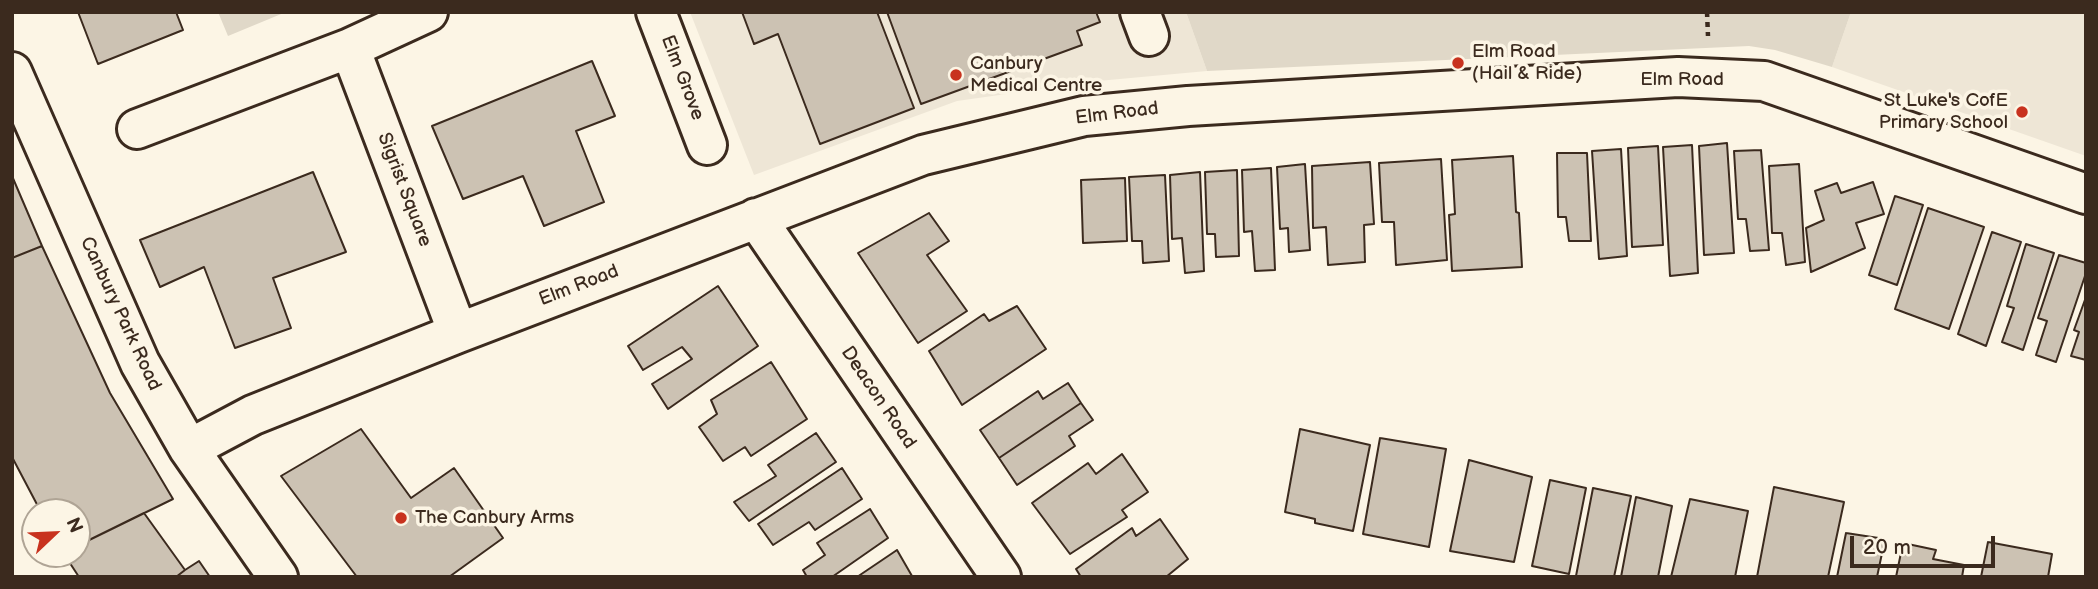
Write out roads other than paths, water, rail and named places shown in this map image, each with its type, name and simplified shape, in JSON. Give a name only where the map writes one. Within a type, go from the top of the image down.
[{"type":"street","points":[[137,129],[350,48],[428,12]]},
{"type":"street","name":"Elm Grove","points":[[656,12],[707,145]]},
{"type":"street","name":"Sigrist Square","points":[[350,48],[458,332]]},
{"type":"street","name":"Canbury Park Road","points":[[12,72],[140,363],[189,449],[278,577]]},
{"type":"street","name":"Elm Road","points":[[189,449],[253,415],[458,332],[923,155],[1084,116],[1188,106],[1678,77],[1764,81],[2086,194]]},
{"type":"street","name":"Deacon Road","points":[[756,218],[1001,577]]},
{"type":"place","name":"Elm Road (Hail & Ride)","points":[[1458,63]]},
{"type":"place","name":"Canbury Medical Centre","points":[[956,75]]},
{"type":"place","name":"St Luke's CofE Primary School","points":[[2022,112]]},
{"type":"place","name":"The Canbury Arms","points":[[401,518]]}]
